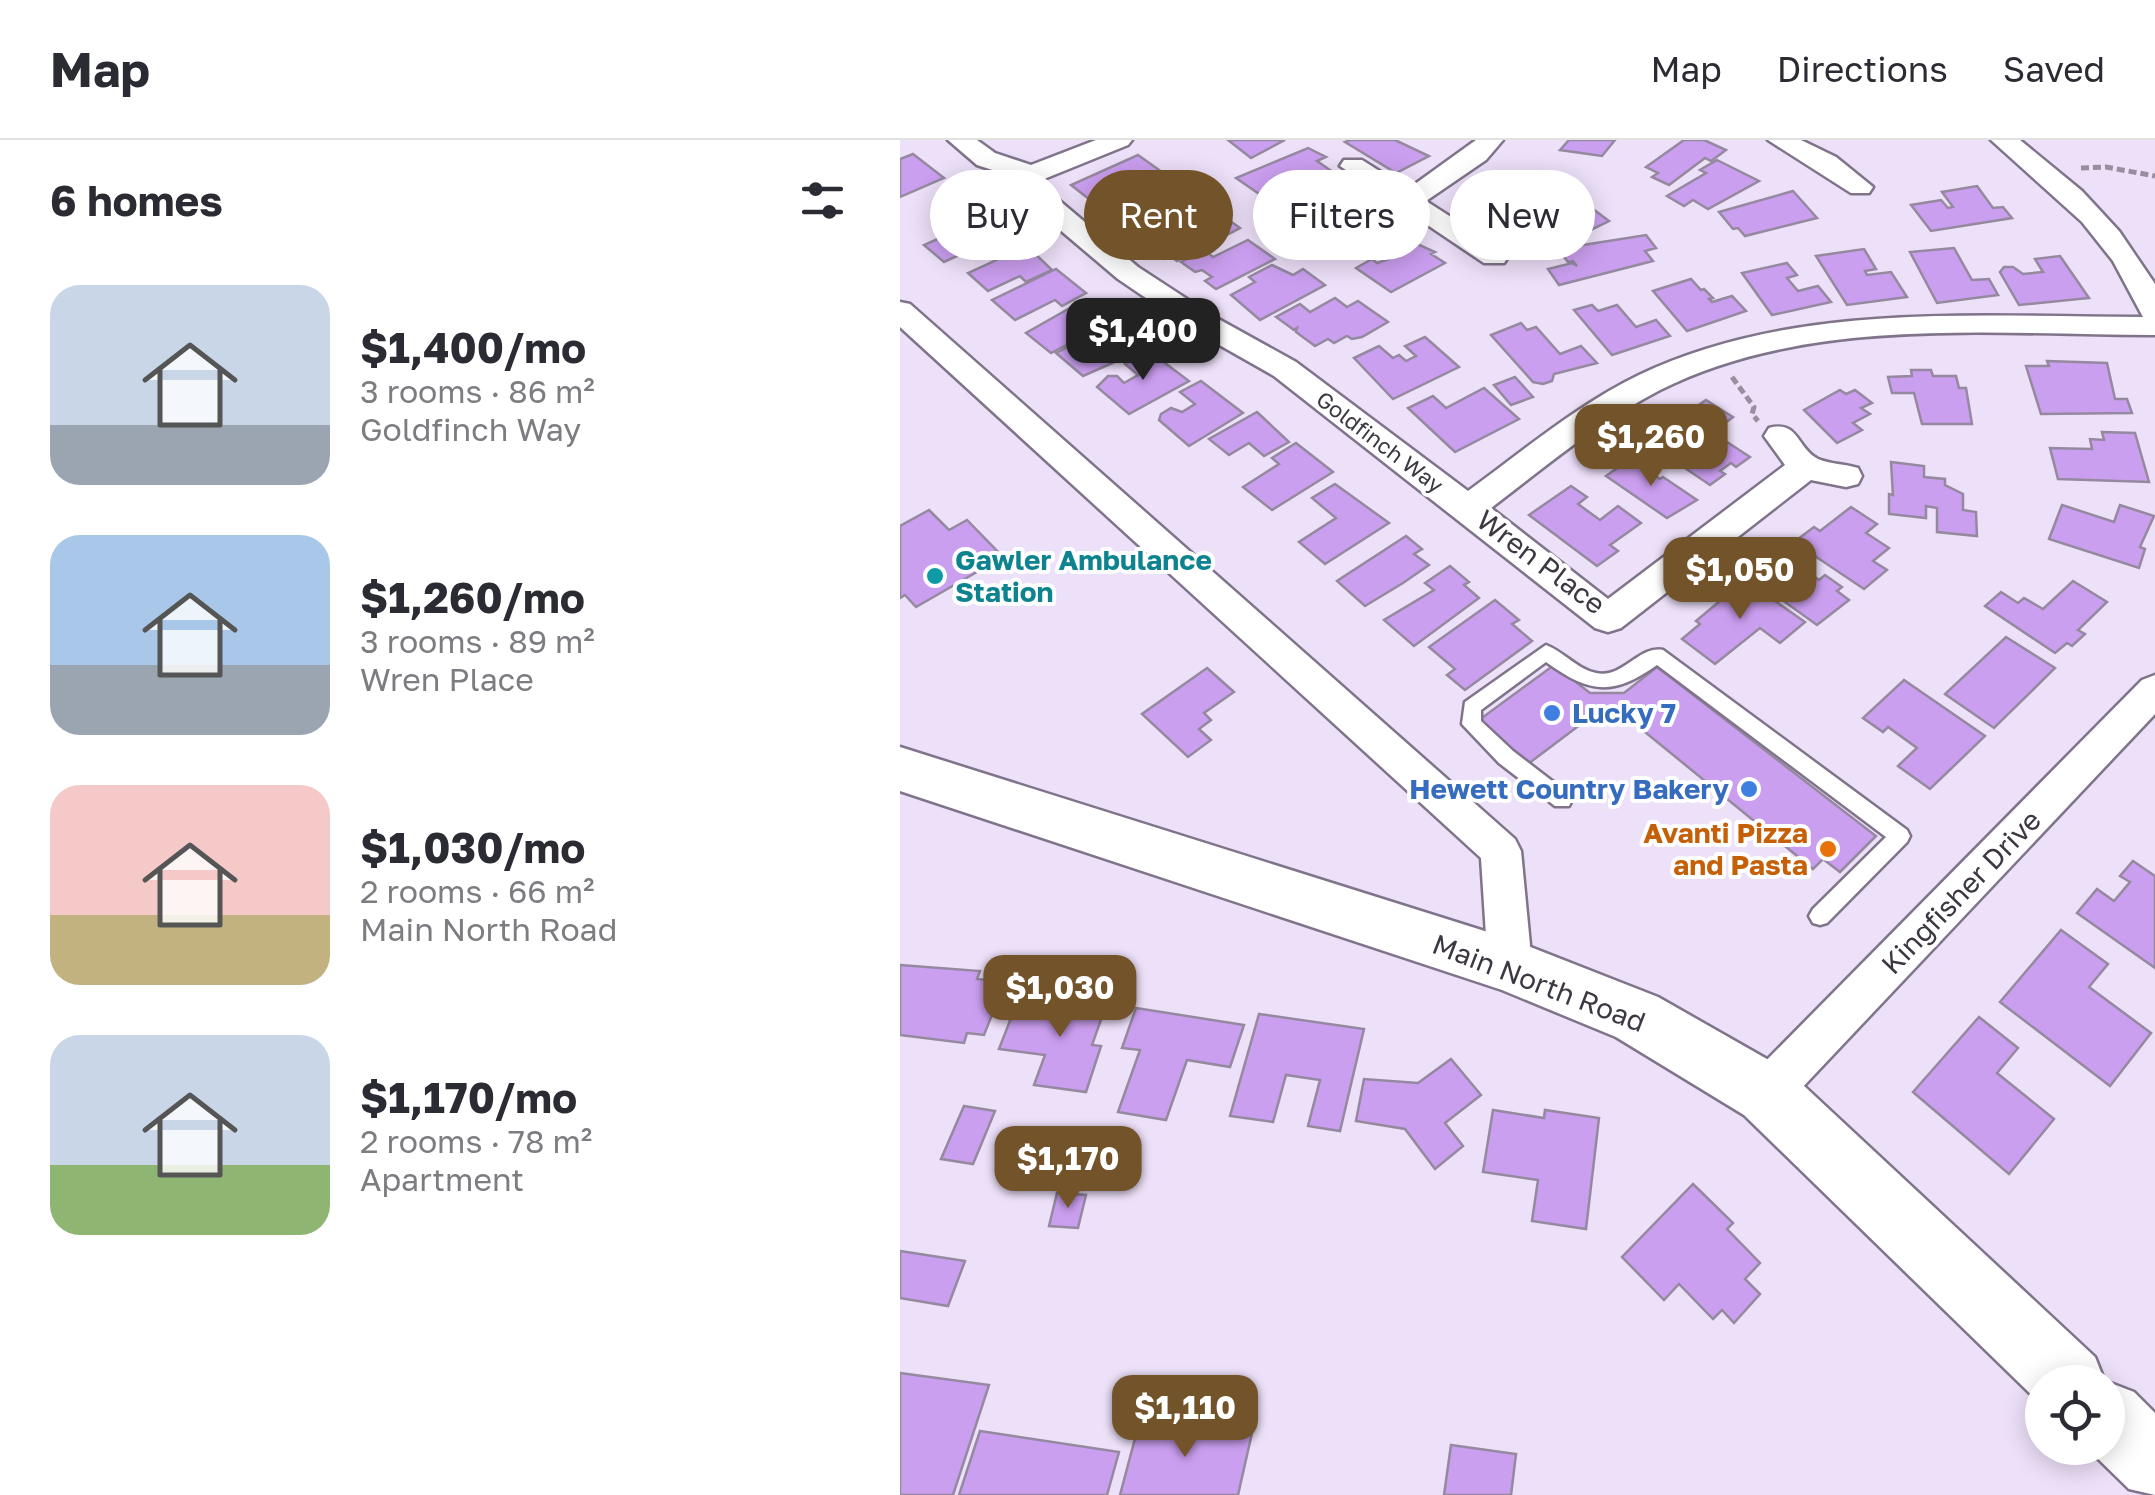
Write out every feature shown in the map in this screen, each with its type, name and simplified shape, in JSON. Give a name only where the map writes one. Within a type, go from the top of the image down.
[{"type":"main road","name":"Main North Road","points":[[900,769],[1510,966],[1637,1017],[1766,1092],[2052,1365]]},
{"type":"main road","points":[[2125,1434],[2155,1463]]},
{"type":"street","points":[[961,140],[986,159],[1020,170]]},
{"type":"street","points":[[1042,170],[1119,140]]},
{"type":"street","points":[[1430,186],[1477,154],[1490,140]]},
{"type":"street","points":[[2004,140],[2082,204],[2115,241],[2129,260],[2155,313]]},
{"type":"street","points":[[1791,152],[1860,187]]},
{"type":"street","points":[[1353,166],[1360,170]]},
{"type":"street","name":"Goldfinch Way","points":[[1064,220],[1128,273],[1203,324],[1285,369],[1468,508],[1582,425],[1649,383],[1684,367],[1752,347],[1824,333],[1892,329],[2155,326]]},
{"type":"street","points":[[900,311],[1501,851],[1510,966]]},
{"type":"street","points":[[1780,436],[1805,468],[1846,476]]},
{"type":"street","name":"Wren Place","points":[[1468,508],[1608,618],[1805,468]]},
{"type":"street","name":"Kingfisher Drive","points":[[1766,1092],[2155,690]]},
{"type":"lane","points":[[1562,800],[1506,757],[1472,724],[1472,707],[1546,652],[1586,681],[1623,680],[1657,655],[1900,836],[1820,916]]},
{"type":"path","points":[[2045,172],[2106,167],[2155,176]]},
{"type":"path","points":[[1725,368],[1754,407],[1752,414],[1765,429],[1780,436]]},
{"type":"building","points":[[1228,140],[1285,140],[1251,158]]},
{"type":"building","points":[[1395,140],[1429,156],[1402,170],[1391,170],[1345,142]]},
{"type":"building","points":[[1569,140],[1615,140],[1602,156],[1560,150]]},
{"type":"building","points":[[1684,140],[1704,140],[1726,150],[1711,161],[1705,158],[1669,185],[1652,177],[1658,173],[1646,167]]},
{"type":"building","points":[[1308,148],[1326,157],[1317,161],[1330,170],[1255,170]]},
{"type":"building","points":[[913,154],[934,170],[930,170],[930,184],[900,197],[900,159]]},
{"type":"building","points":[[1138,155],[1159,170],[1104,170]]},
{"type":"building","points":[[1717,160],[1759,181],[1708,209],[1693,200],[1684,206],[1667,196],[1706,173],[1700,170]]},
{"type":"building","points":[[1253,171],[1253,190],[1236,178]]},
{"type":"building","points":[[1084,179],[1084,195],[1071,185]]},
{"type":"building","points":[[1977,186],[1993,208],[2003,207],[2012,218],[1931,231],[1911,205],[1941,200],[1948,208],[1953,207],[1942,192]]},
{"type":"building","points":[[1793,191],[1817,218],[1745,236],[1719,212]]},
{"type":"building","points":[[1595,210],[1609,221],[1595,228]]},
{"type":"building","points":[[1646,235],[1656,248],[1645,251],[1653,261],[1559,285],[1548,269],[1572,263],[1577,266],[1573,261],[1566,260],[1595,260],[1595,243]]},
{"type":"building","points":[[1248,240],[1253,244],[1253,260],[1273,260],[1216,289],[1205,281],[1212,277],[1181,262],[1233,260],[1233,247]]},
{"type":"building","points":[[1954,248],[1972,280],[1989,279],[1998,295],[1937,303],[1910,252]]},
{"type":"building","points":[[1864,249],[1876,269],[1865,271],[1867,275],[1891,272],[1907,297],[1847,305],[1816,256]]},
{"type":"building","points":[[1430,250],[1445,263],[1391,292],[1356,268],[1370,260],[1430,260]]},
{"type":"building","points":[[2060,256],[2089,298],[2019,305],[2000,272],[2004,267],[2013,267],[2023,274],[2043,272],[2035,259]]},
{"type":"building","points":[[996,260],[1042,260],[1052,270],[1026,282],[1020,276],[988,291],[968,273]]},
{"type":"building","points":[[1787,263],[1797,275],[1787,278],[1798,291],[1818,286],[1831,302],[1772,315],[1742,273]]},
{"type":"building","points":[[1272,265],[1293,275],[1303,269],[1325,285],[1260,320],[1231,295],[1255,282],[1249,277]]},
{"type":"building","points":[[1056,269],[1086,293],[1062,306],[1055,300],[1015,320],[992,300]]},
{"type":"building","points":[[1691,279],[1713,298],[1709,299],[1712,302],[1732,296],[1746,311],[1687,331],[1653,291]]},
{"type":"building","points":[[1335,298],[1347,307],[1358,301],[1388,322],[1362,337],[1347,336],[1334,343],[1328,339],[1315,346],[1296,332],[1297,328],[1294,330],[1276,317],[1300,304],[1310,312]]},
{"type":"building","points":[[1086,299],[1116,319],[1051,353],[1026,333]]},
{"type":"building","points":[[1592,305],[1598,311],[1617,305],[1636,327],[1656,320],[1670,336],[1612,355],[1574,310]]},
{"type":"building","points":[[1119,321],[1137,331],[1128,336],[1149,347],[1083,376],[1056,353]]},
{"type":"building","points":[[1521,323],[1527,330],[1536,327],[1560,354],[1581,346],[1597,363],[1554,374],[1552,381],[1543,384],[1533,382],[1491,335]]},
{"type":"building","points":[[1425,337],[1459,367],[1393,399],[1354,358],[1379,346],[1393,358],[1399,355],[1406,361],[1416,356],[1405,346]]},
{"type":"building","points":[[1149,351],[1189,381],[1129,414],[1097,387],[1108,376],[1117,376],[1124,383],[1138,375],[1125,364]]},
{"type":"building","points":[[2047,361],[2107,363],[2115,399],[2127,399],[2132,413],[2041,414],[2026,366],[2049,366]]},
{"type":"building","points":[[1911,370],[1931,370],[1933,376],[1956,376],[1959,388],[1966,388],[1972,424],[1922,424],[1914,393],[1892,393],[1888,377],[1912,376]]},
{"type":"building","points":[[1515,377],[1533,397],[1511,405],[1494,385]]},
{"type":"building","points":[[1201,381],[1243,413],[1189,446],[1159,420],[1171,408],[1182,412],[1195,404],[1180,392]]},
{"type":"building","points":[[1484,388],[1519,419],[1455,452],[1408,408],[1433,396],[1446,408]]},
{"type":"building","points":[[1840,390],[1846,394],[1855,390],[1872,403],[1861,408],[1870,414],[1853,423],[1862,430],[1837,443],[1804,410]]},
{"type":"building","points":[[1706,400],[1733,417],[1717,429],[1690,411]]},
{"type":"building","points":[[1257,412],[1289,442],[1264,456],[1249,443],[1229,455],[1209,439]]},
{"type":"building","points":[[1683,427],[1717,449],[1727,442],[1750,457],[1736,467],[1731,463],[1720,471],[1725,474],[1710,485],[1654,447]]},
{"type":"building","points":[[2102,432],[2135,433],[2149,482],[2058,479],[2050,448],[2092,449],[2090,439],[2104,440]]},
{"type":"building","points":[[1296,443],[1333,472],[1272,510],[1243,487],[1279,464],[1272,458]]},
{"type":"building","points":[[1630,459],[1697,500],[1667,518],[1606,476]]},
{"type":"building","points":[[1891,462],[1924,466],[1924,477],[1945,479],[1945,485],[1963,494],[1963,510],[1976,512],[1977,536],[1937,532],[1937,508],[1926,506],[1926,518],[1889,514],[1889,494],[1893,495]]},
{"type":"building","points":[[1335,484],[1389,523],[1325,564],[1299,542],[1336,518],[1312,498]]},
{"type":"building","points":[[1571,486],[1587,497],[1578,504],[1600,520],[1618,506],[1641,523],[1610,545],[1618,551],[1597,566],[1529,515]]},
{"type":"building","points":[[2062,505],[2114,522],[2120,505],[2154,516],[2140,547],[2145,549],[2139,568],[2049,539]]},
{"type":"building","points":[[1851,507],[1877,524],[1866,533],[1889,548],[1873,561],[1887,570],[1864,589],[1794,542],[1814,527],[1820,531]]},
{"type":"building","name":"Gawler Ambulance Station","points":[[929,510],[949,530],[967,520],[1003,557],[916,607],[905,595],[900,598],[900,526]]},
{"type":"building","points":[[1406,536],[1422,549],[1414,554],[1429,565],[1403,583],[1365,606],[1337,581]]},
{"type":"building","points":[[1787,550],[1813,568],[1808,572],[1819,580],[1825,575],[1842,587],[1837,591],[1849,600],[1817,625],[1750,577]]},
{"type":"building","points":[[1450,566],[1469,582],[1464,585],[1479,598],[1414,646],[1384,620],[1434,590],[1425,583]]},
{"type":"building","points":[[1745,580],[1805,622],[1780,643],[1760,628],[1715,664],[1682,639],[1700,624],[1696,621]]},
{"type":"building","points":[[2073,581],[2107,602],[2078,630],[2085,634],[2072,646],[2067,643],[2055,653],[1985,606],[2001,592],[2018,603],[2024,598],[2043,609]]},
{"type":"building","points":[[1495,600],[1519,620],[1512,624],[1532,641],[1465,690],[1447,675],[1455,669],[1429,647]]},
{"type":"building","points":[[2006,637],[2055,668],[1994,728],[1945,694]]},
{"type":"building","points":[[1554,665],[1590,693],[1624,693],[1657,667],[1876,836],[1840,872],[1823,859],[1813,869],[1618,710],[1597,712],[1528,764],[1479,720]]},
{"type":"building","points":[[1207,668],[1234,692],[1204,713],[1211,720],[1199,729],[1211,740],[1188,757],[1142,714]]},
{"type":"building","points":[[1904,680],[1985,736],[1930,789],[1898,766],[1917,748],[1888,727],[1883,732],[1863,718]]},
{"type":"building","points":[[2133,861],[2155,876],[2155,968],[2077,913],[2097,889],[2114,901],[2130,882],[2120,876]]},
{"type":"building","points":[[2061,930],[2108,964],[2089,987],[2151,1033],[2110,1086],[2000,1002]]},
{"type":"building","points":[[900,965],[980,971],[977,979],[1005,982],[984,1035],[967,1033],[964,1043],[900,1035]]},
{"type":"building","points":[[1072,992],[1109,997],[1092,1045],[1101,1046],[1086,1092],[1034,1085],[1045,1055],[999,1049],[1016,1005],[1065,1012]]},
{"type":"building","points":[[1136,1008],[1244,1025],[1230,1067],[1187,1060],[1166,1120],[1118,1112],[1140,1050],[1122,1048]]},
{"type":"building","points":[[1259,1014],[1364,1029],[1340,1131],[1308,1126],[1320,1080],[1286,1075],[1273,1122],[1230,1116]]},
{"type":"building","points":[[1979,1017],[2018,1048],[1997,1073],[2054,1119],[2009,1174],[1913,1092]]},
{"type":"building","points":[[1451,1059],[1481,1095],[1445,1123],[1463,1146],[1435,1169],[1405,1129],[1356,1121],[1364,1079],[1418,1083]]},
{"type":"building","points":[[964,1106],[995,1111],[973,1164],[941,1159]]},
{"type":"building","points":[[1493,1110],[1544,1118],[1545,1110],[1599,1118],[1586,1229],[1532,1221],[1538,1180],[1483,1172]]},
{"type":"building","points":[[1693,1184],[1733,1223],[1727,1229],[1760,1263],[1745,1279],[1760,1294],[1734,1323],[1722,1310],[1713,1319],[1679,1284],[1664,1300],[1622,1257]]},
{"type":"building","points":[[1057,1193],[1086,1195],[1078,1228],[1049,1226]]},
{"type":"building","points":[[900,1251],[965,1261],[948,1306],[900,1298]]},
{"type":"building","points":[[900,1373],[989,1385],[953,1495],[900,1495]]},
{"type":"building","points":[[1141,1416],[1252,1433],[1238,1495],[1120,1495]]},
{"type":"building","points":[[980,1431],[1119,1452],[1107,1495],[959,1495]]},
{"type":"building","points":[[1451,1445],[1516,1454],[1511,1495],[1444,1495]]},
{"type":"place","name":"Gawler Ambulance Station","points":[[935,576]]},
{"type":"place","name":"Lucky 7","points":[[1552,713]]},
{"type":"place","name":"Hewett Country Bakery","points":[[1749,789]]},
{"type":"place","name":"Avanti Pizza and Pasta","points":[[1828,849]]}]
